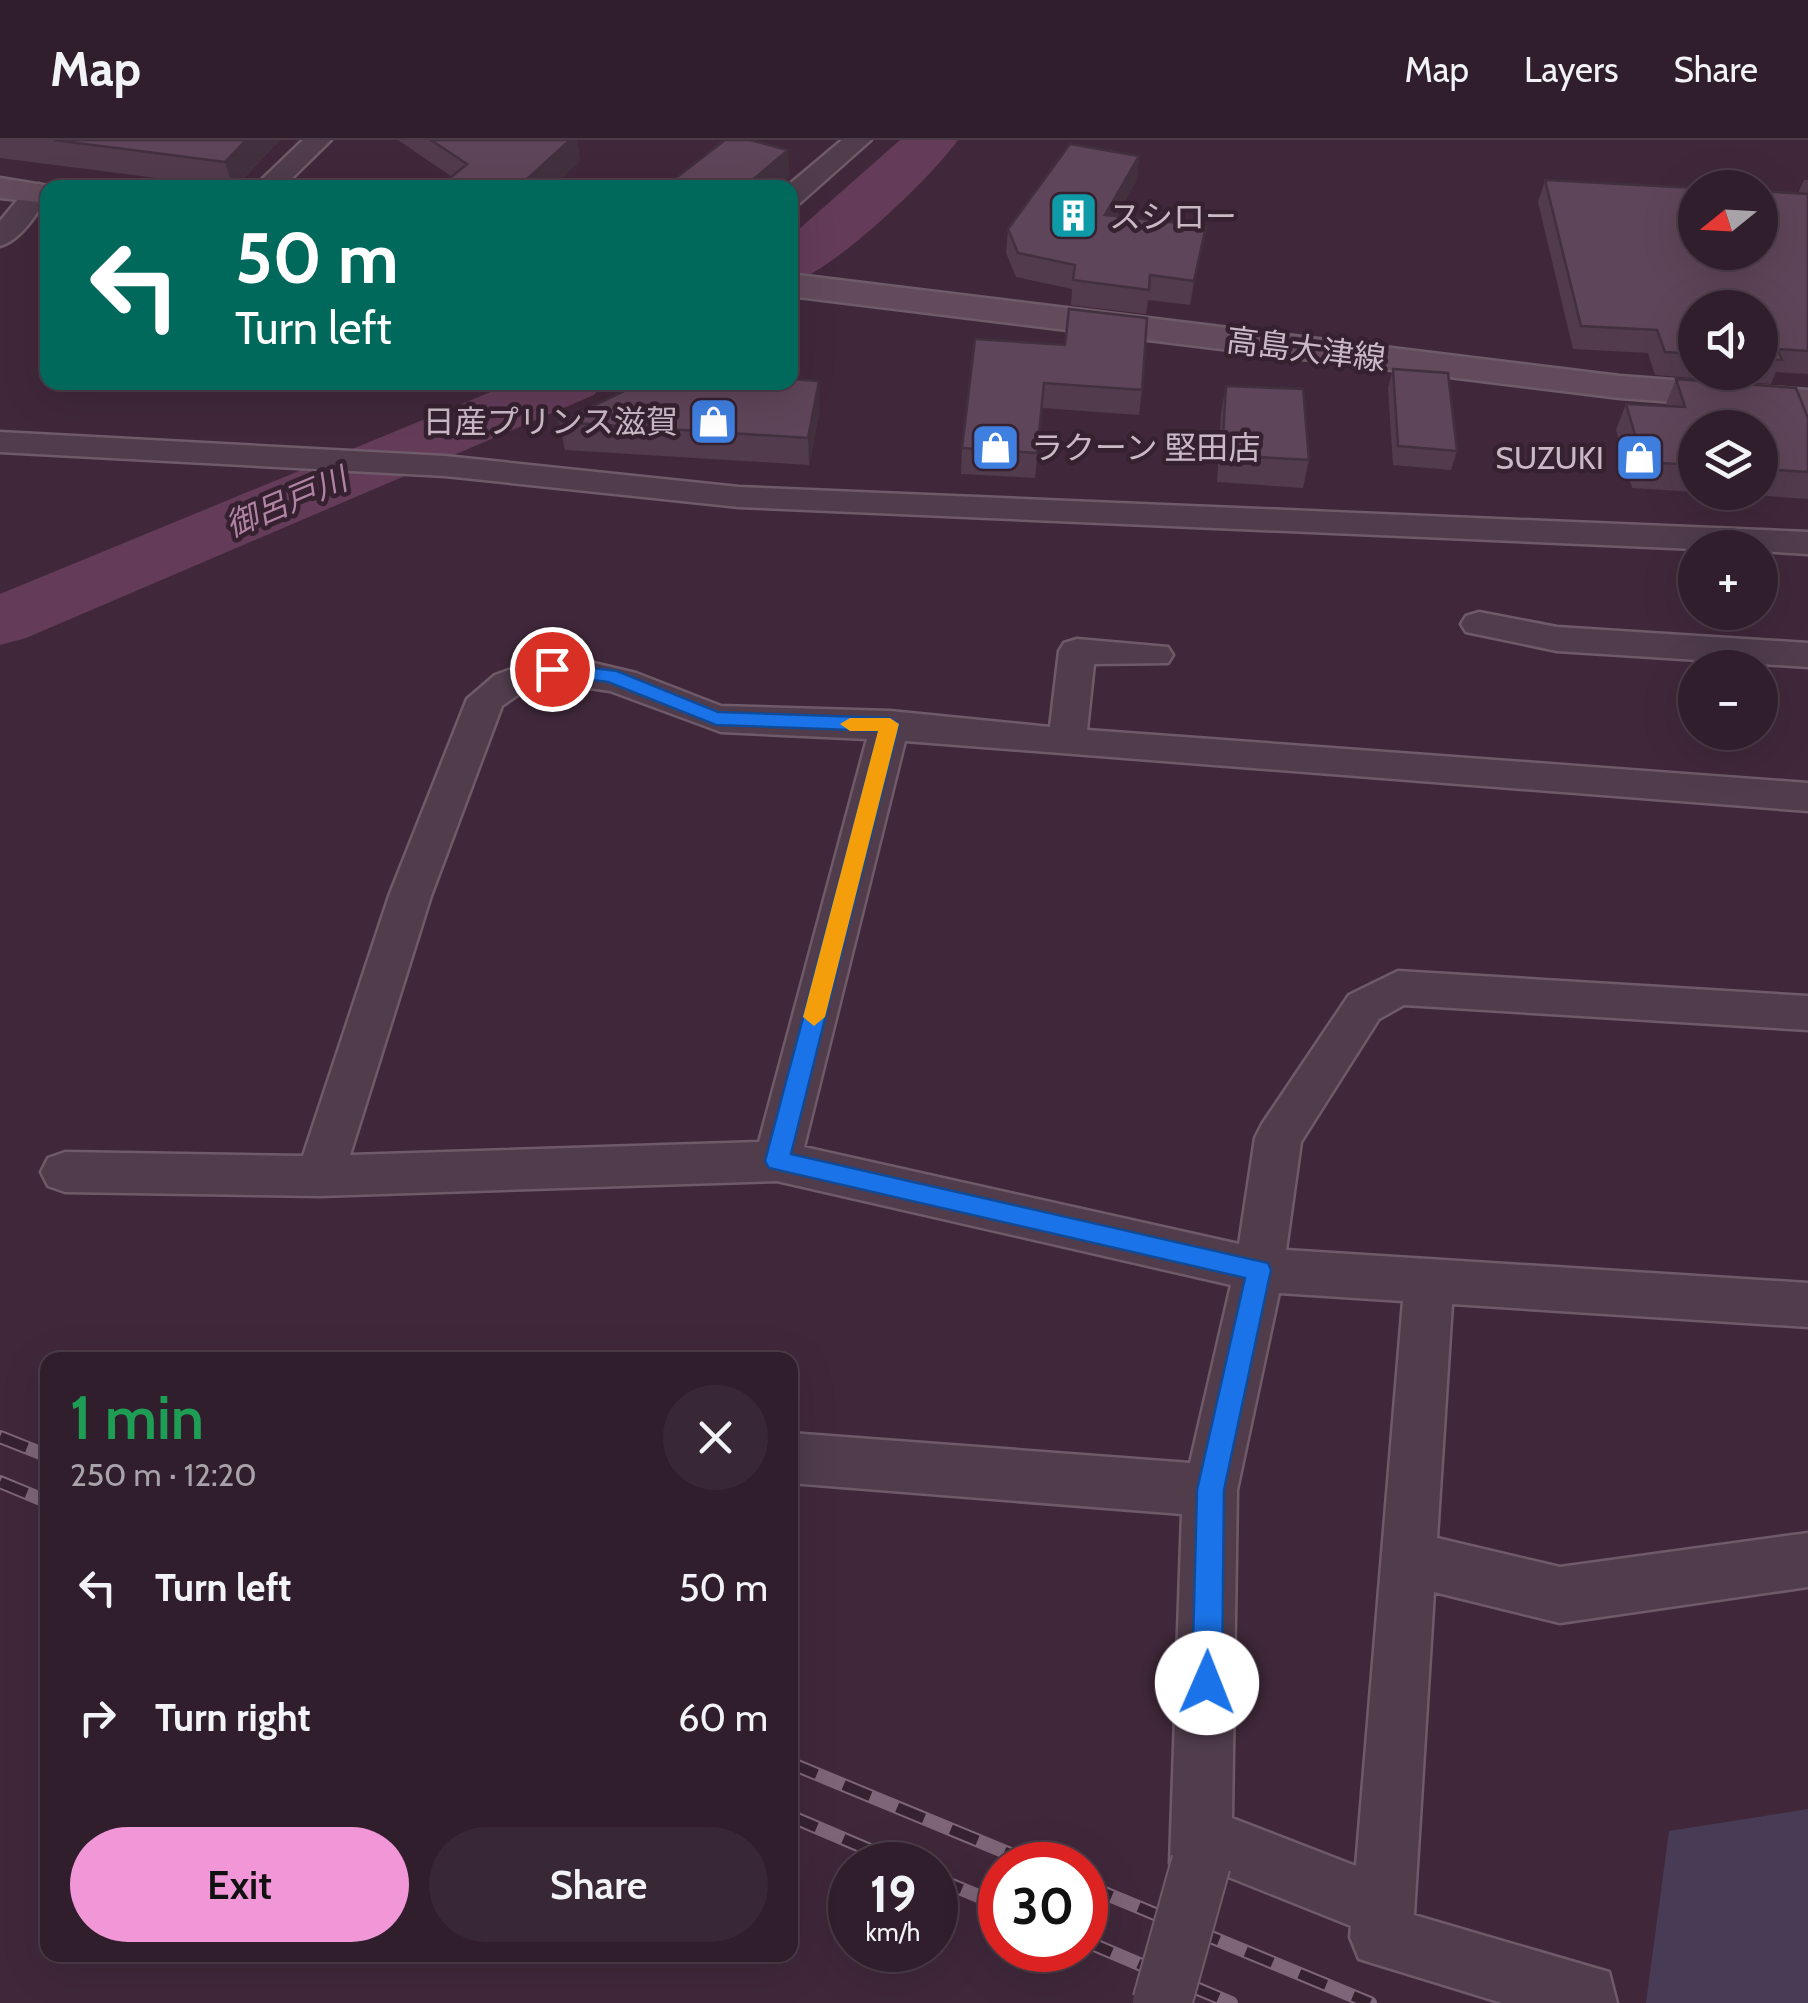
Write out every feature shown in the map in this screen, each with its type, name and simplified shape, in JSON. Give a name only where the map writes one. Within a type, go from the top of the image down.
[{"type":"main road","points":[[0,188],[40,192]]},
{"type":"main road","name":"高島大津線","points":[[798,286],[1620,387],[1808,401]]},
{"type":"street","points":[[275,180],[318,140]]},
{"type":"street","points":[[798,191],[858,140]]},
{"type":"street","points":[[0,238],[40,195]]},
{"type":"street","points":[[0,442],[446,466],[740,497],[1808,543]]},
{"type":"street","points":[[1479,624],[1557,639],[1808,655]]},
{"type":"street","points":[[1067,742],[1077,651],[1154,655]]},
{"type":"street","points":[[320,1176],[424,860],[486,699],[512,678],[552,669],[611,676],[716,718],[890,724],[1067,742],[1808,797]]},
{"type":"street","points":[[777,1161],[890,724]]},
{"type":"street","points":[[1162,2003],[1203,1850],[1210,1490],[1259,1270],[1278,1138],[1364,1008],[1398,988],[1808,1013]]},
{"type":"street","points":[[65,1172],[320,1176],[777,1161],[1259,1270],[1808,1305]]},
{"type":"street","points":[[1430,1281],[1381,1937],[1586,1996],[1585,2003]]},
{"type":"street","points":[[798,1459],[1210,1490]]},
{"type":"street","points":[[1409,1559],[1560,1596],[1808,1560]]},
{"type":"street","points":[[1203,1850],[1384,1908]]},
{"type":"shaded area","points":[[1808,1809],[1808,2003],[1646,2003],[1669,1831]]},
{"type":"building","points":[[54,140],[246,140],[225,162]]},
{"type":"building","points":[[431,140],[570,140],[526,180],[450,178],[467,164]]},
{"type":"building","points":[[725,140],[750,140],[788,150],[752,180],[673,180]]},
{"type":"building","points":[[1070,144],[1139,156],[1105,215],[1206,226],[1194,281],[1150,275],[1149,290],[1073,280],[1075,265],[1018,253],[1008,229]]},
{"type":"building","points":[[1545,180],[1678,187],[1678,270],[1778,270],[1778,192],[1808,194],[1808,351],[1778,349],[1778,290],[1678,290],[1678,353],[1665,352],[1657,330],[1581,326]]},
{"type":"building","points":[[1069,309],[1147,318],[1142,390],[1044,383],[1037,453],[962,448],[975,339],[1065,345]]},
{"type":"building","points":[[1393,369],[1448,373],[1457,451],[1398,446]]},
{"type":"building","points":[[798,380],[819,381],[808,438],[559,422],[626,390],[798,390]]},
{"type":"building","points":[[1226,386],[1303,389],[1309,460],[1222,455]]},
{"type":"building","points":[[1796,388],[1808,418],[1808,472],[1778,470],[1778,410],[1678,410],[1678,464],[1643,462],[1626,404],[1685,407],[1680,390]]},
{"type":"waterway","name":"御呂戸川","points":[[798,259],[839,227],[931,140]]},
{"type":"waterway","name":"御呂戸川","points":[[0,621],[553,390]]},
{"type":"railway","points":[[0,1437],[40,1453]]},
{"type":"railway","points":[[0,1482],[40,1499]]},
{"type":"railway","points":[[798,1766],[981,1842]]},
{"type":"railway","points":[[798,1819],[851,1842]]},
{"type":"railway","points":[[958,1888],[978,1896]]},
{"type":"railway","points":[[1108,1895],[1370,2003]]},
{"type":"railway","points":[[1108,1951],[1231,2003]]},
{"type":"slow traffic","points":[[814,1017],[890,724],[850,724]]},
{"type":"place","name":"スシロー","points":[[1074,216]]},
{"type":"place","name":"日産プリンス滋賀","points":[[713,421]]},
{"type":"place","name":"ラクーン 堅田店","points":[[996,447]]},
{"type":"place","name":"SUZUKI","points":[[1639,457]]},
{"type":"route","points":[[552,669],[611,676],[716,718],[890,724],[777,1161],[852,1174],[1259,1270],[1210,1490],[1207,1683]]}]
